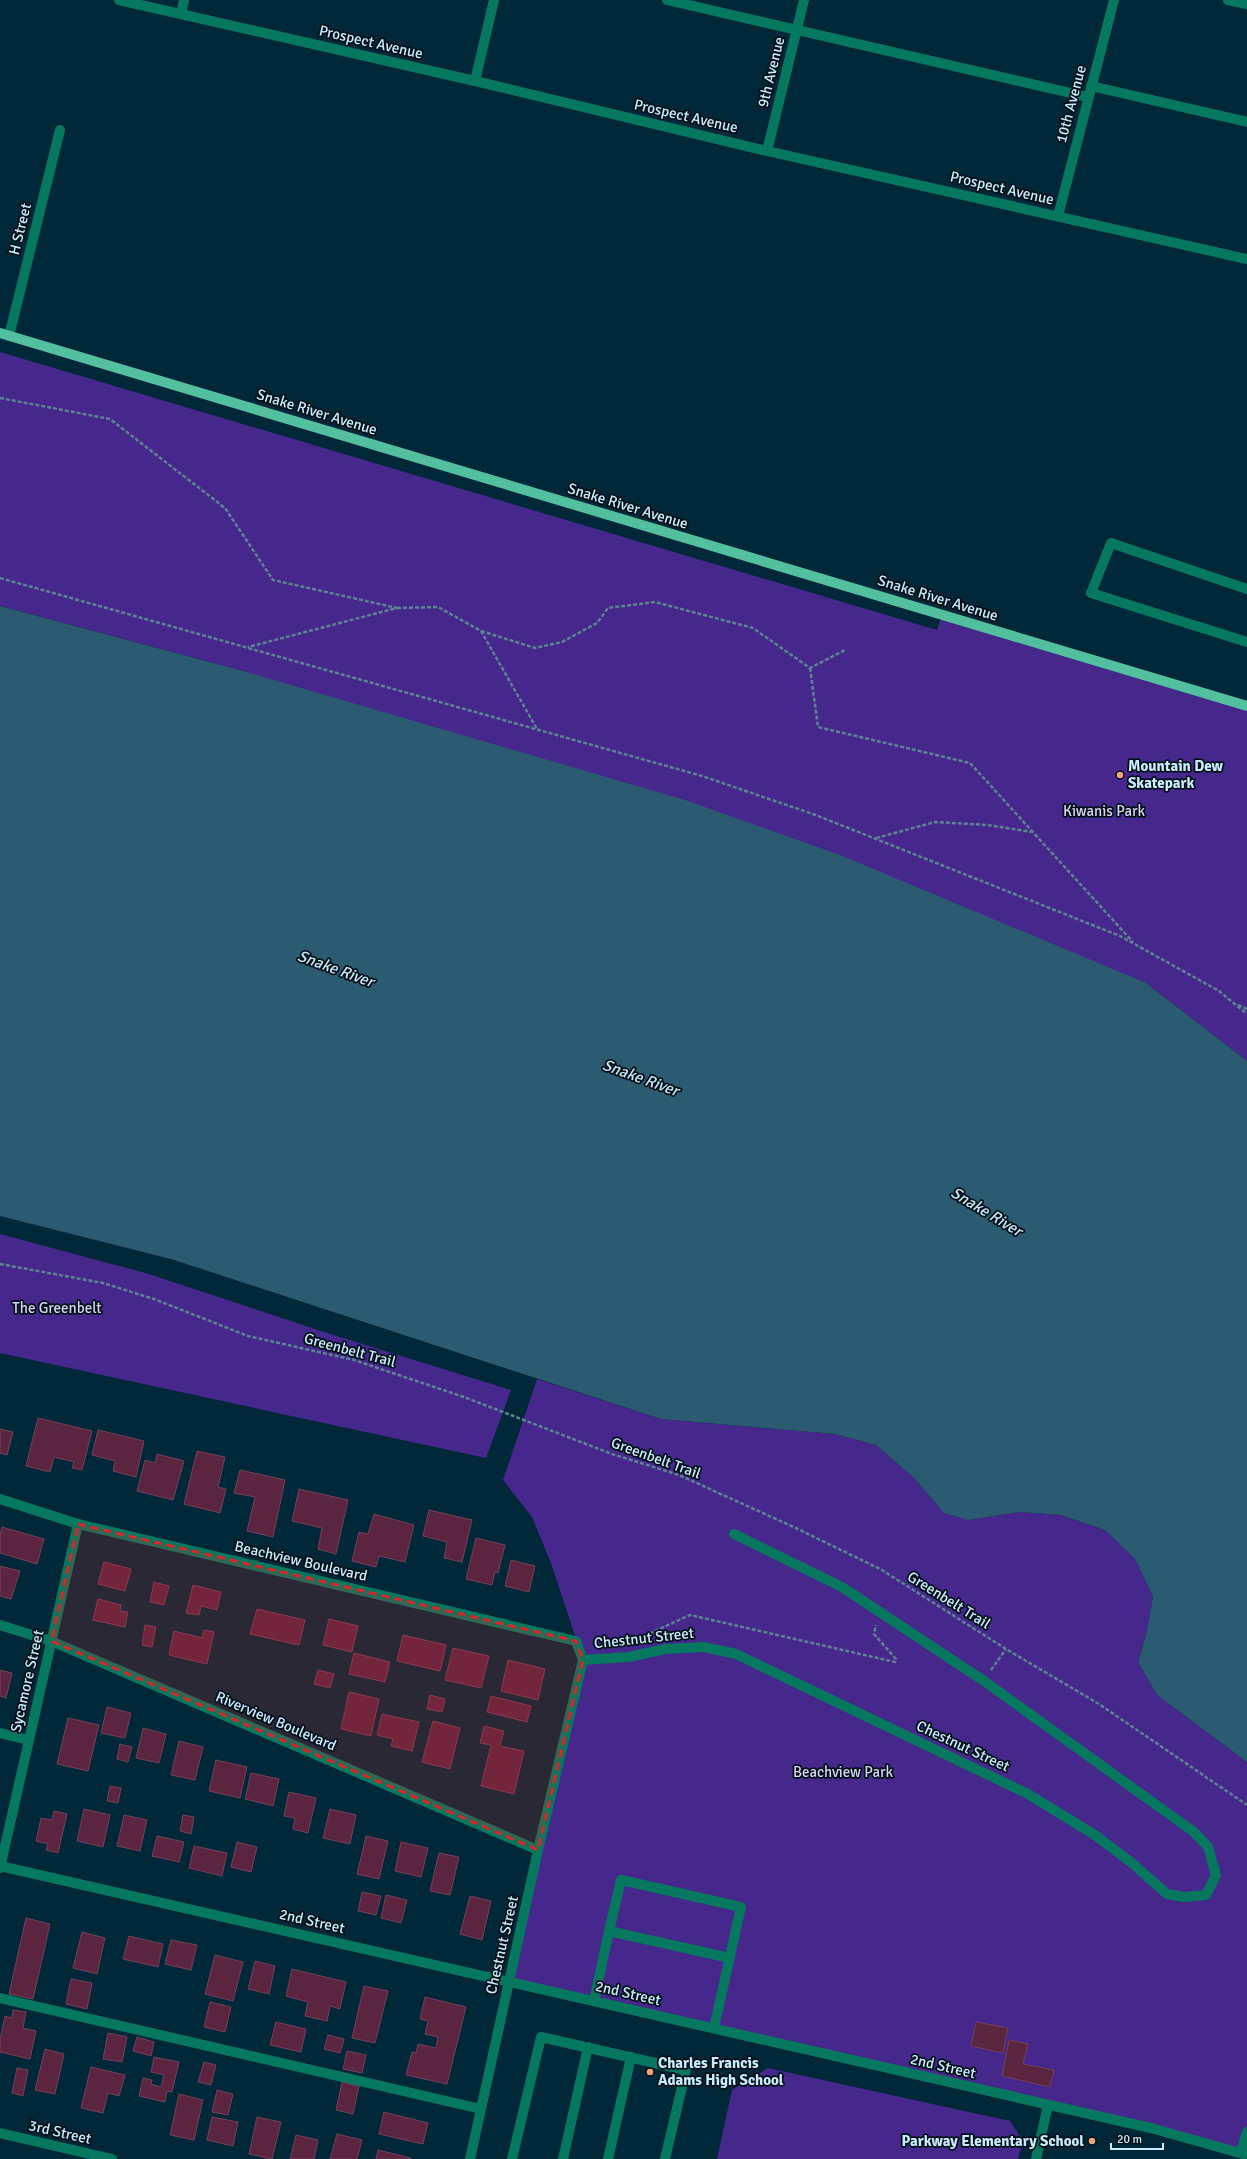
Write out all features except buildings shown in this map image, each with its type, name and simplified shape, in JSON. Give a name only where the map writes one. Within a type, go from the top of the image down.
[{"type":"main road","name":"Snake River Avenue","points":[[5,334],[1247,706]]},
{"type":"street","name":"Prospect Avenue","points":[[119,0],[475,81],[767,151],[1247,259]]},
{"type":"street","points":[[181,14],[184,0]]},
{"type":"street","points":[[475,81],[494,0]]},
{"type":"street","points":[[667,0],[1088,97]]},
{"type":"street","name":"9th Avenue","points":[[767,151],[804,0]]},
{"type":"street","name":"10th Avenue","points":[[1058,216],[1114,0]]},
{"type":"street","points":[[1228,0],[1247,4]]},
{"type":"street","points":[[1091,86],[1247,122]]},
{"type":"street","name":"H Street","points":[[5,334],[60,130]]},
{"type":"street","points":[[1247,589],[1111,543],[1091,593],[1247,642]]},
{"type":"street","name":"Beachview Boulevard","points":[[0,1499],[78,1524],[576,1641],[583,1660]]},
{"type":"street","name":"Sycamore Street","points":[[0,1867],[78,1524]]},
{"type":"street","name":"Chestnut Street","points":[[470,2159],[538,1850],[583,1660],[629,1657],[665,1648],[704,1647],[736,1654],[1028,1794],[1095,1835],[1132,1863],[1167,1894],[1184,1897],[1206,1895],[1216,1875],[1208,1847],[1194,1832],[984,1681],[842,1587],[734,1534]]},
{"type":"street","name":"Riverview Boulevard","points":[[0,1625],[51,1641],[538,1850]]},
{"type":"street","points":[[0,1733],[29,1740]]},
{"type":"street","name":"2nd Street","points":[[0,1867],[1152,2128],[1244,2154]]},
{"type":"street","points":[[594,2001],[621,1880],[644,1885],[741,1908],[714,2028]]},
{"type":"street","points":[[610,1931],[730,1958]]},
{"type":"street","points":[[0,1998],[481,2109]]},
{"type":"street","points":[[512,2159],[541,2037],[686,2070],[665,2159]]},
{"type":"street","points":[[563,2159],[588,2047]]},
{"type":"street","points":[[608,2159],[631,2057]]},
{"type":"street","points":[[1036,2159],[1048,2105]]},
{"type":"street","points":[[1244,2154],[1247,2132]]},
{"type":"street","name":"3rd Street","points":[[0,2133],[112,2159]]},
{"type":"path","points":[[0,398],[110,419],[225,508],[273,580],[397,608]]},
{"type":"path","points":[[0,578],[702,776],[814,814],[1120,936],[1219,991],[1247,1014]]},
{"type":"path","points":[[247,647],[397,608],[438,607],[481,631],[535,648],[562,642],[597,623],[608,608],[655,602],[753,628],[810,668],[818,727],[970,763],[1136,945]]},
{"type":"path","points":[[481,631],[537,729]]},
{"type":"path","points":[[810,668],[845,650]]},
{"type":"path","points":[[876,839],[935,822],[988,825],[1033,832]]},
{"type":"path","points":[[1234,1003],[1247,1009]]},
{"type":"path","name":"Greenbelt Trail","points":[[0,1264],[103,1282],[154,1299],[248,1336],[354,1360],[464,1397],[612,1454],[679,1475],[798,1528],[882,1570],[1006,1649],[1098,1704],[1247,1805]]},
{"type":"path","points":[[629,1657],[632,1641],[690,1615],[895,1662],[896,1659],[874,1634],[878,1611]]},
{"type":"path","points":[[984,1681],[1006,1649]]},
{"type":"highlighted area","points":[[78,1524],[576,1641],[583,1660],[538,1850],[51,1641]]},
{"type":"green space","name":"Kiwanis Park","points":[[0,352],[937,630],[942,614],[1247,706],[1247,1061],[1146,983],[243,671],[0,606]]},
{"type":"green space","name":"The Greenbelt","points":[[0,1234],[149,1274],[321,1331],[511,1390],[486,1458],[0,1353]]},
{"type":"green space","name":"Beachview Park","points":[[537,1379],[661,1419],[835,1434],[876,1445],[914,1478],[944,1513],[968,1520],[1019,1512],[1061,1515],[1105,1530],[1135,1559],[1153,1597],[1146,1635],[1138,1662],[1157,1695],[1247,1762],[1247,2155],[509,1982],[583,1660],[551,1563],[532,1517],[503,1480]]},
{"type":"green space","points":[[768,2068],[1010,2121],[1023,2141],[1018,2159],[717,2159],[732,2090]]},
{"type":"water","name":"Snake River","points":[[0,606],[243,671],[685,800],[840,855],[1146,983],[1247,1061],[1247,1762],[1157,1695],[1138,1662],[1146,1635],[1153,1597],[1135,1559],[1105,1530],[1061,1515],[1019,1512],[968,1520],[944,1513],[914,1478],[876,1445],[835,1434],[661,1419],[171,1259],[0,1216]]},
{"type":"place","name":"Mountain Dew Skatepark","points":[[1120,775]]},
{"type":"place","name":"Charles Francis Adams High School","points":[[650,2072]]},
{"type":"place","name":"Parkway Elementary School","points":[[1092,2141]]}]
